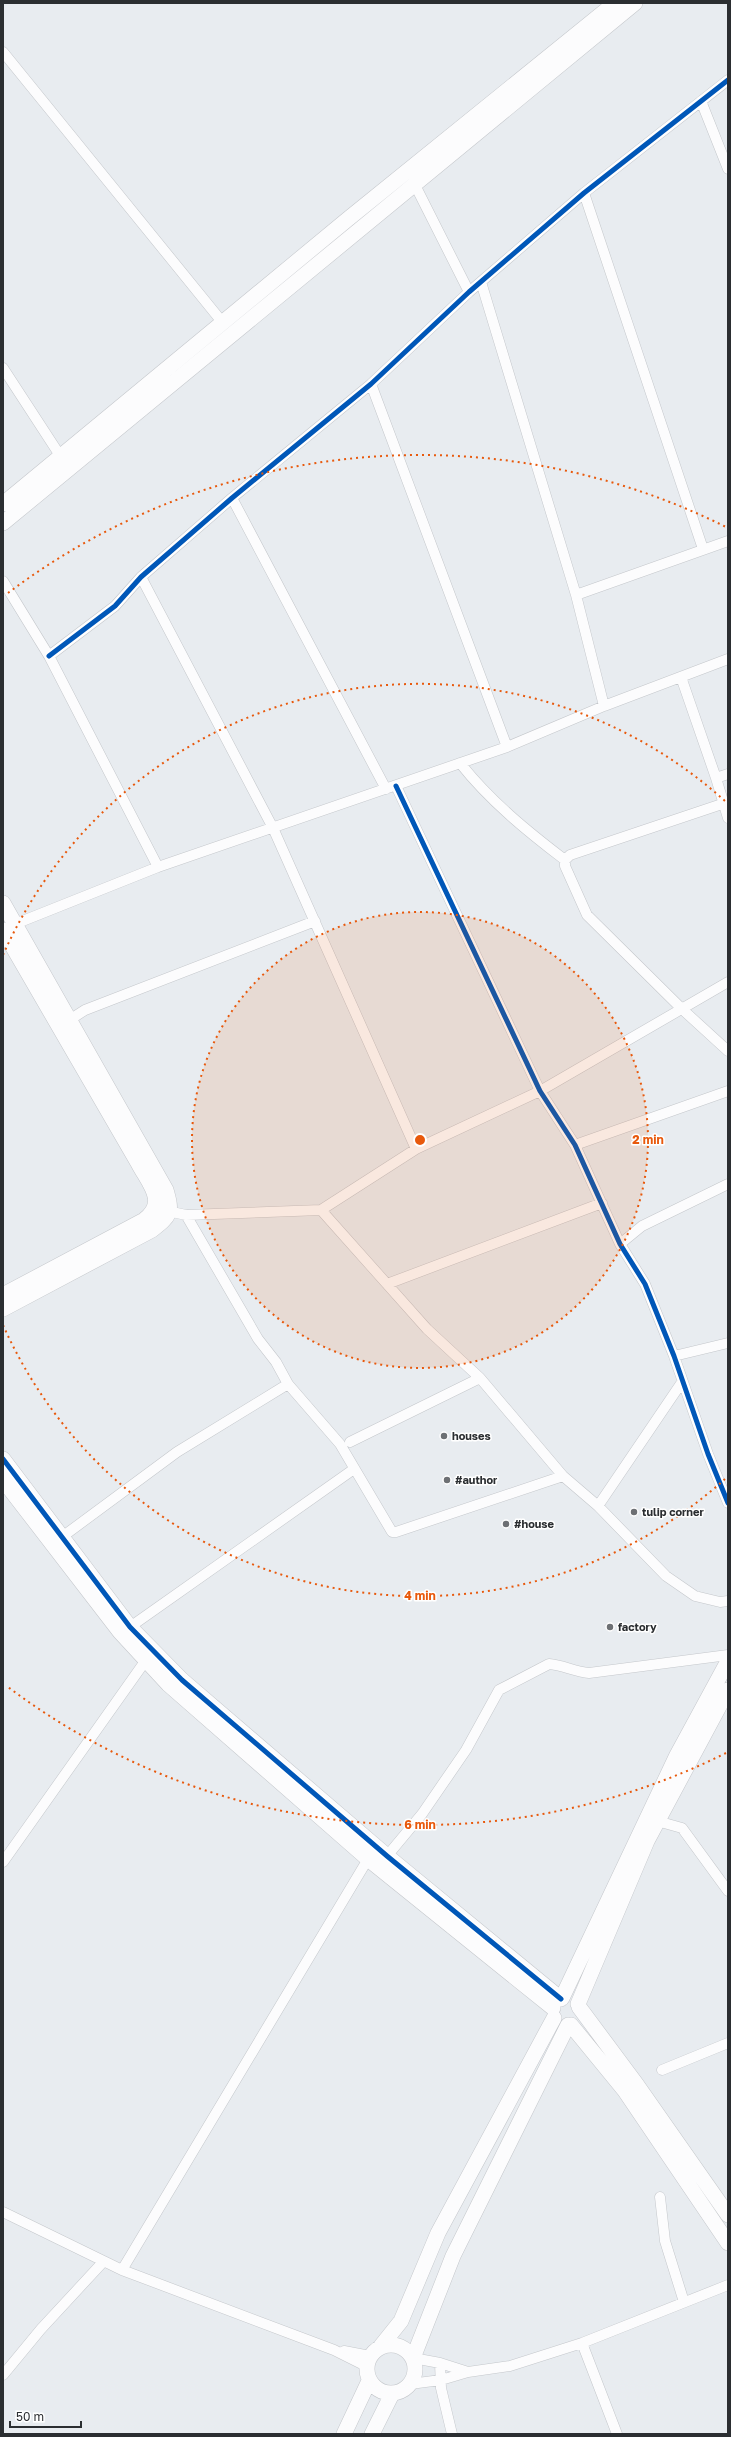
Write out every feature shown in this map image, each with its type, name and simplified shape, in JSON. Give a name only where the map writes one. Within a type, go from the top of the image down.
[{"type":"main road","points":[[3,504],[460,127],[616,3]]},
{"type":"main road","points":[[3,523],[414,183],[635,3]]},
{"type":"main road","points":[[3,903],[9,927],[163,1210],[168,1216],[152,1230],[3,1309]]},
{"type":"main road","points":[[26,956],[71,1019],[166,1190],[163,1210]]},
{"type":"main road","points":[[3,1296],[163,1210]]},
{"type":"main road","points":[[3,1459],[130,1627],[182,1680],[387,1856],[557,2006],[560,2024],[570,2025],[626,2091],[728,2243]]},
{"type":"main road","points":[[3,1480],[120,1632],[168,1684],[368,1859],[557,2006]]},
{"type":"main road","points":[[344,2434],[369,2381],[373,2356],[401,2320],[438,2232],[557,2006],[677,1755],[728,1661]]},
{"type":"main road","points":[[369,2381],[379,2391],[392,2394],[402,2391],[410,2384],[415,2375],[413,2358],[453,2256],[570,2025],[579,2017],[578,2006],[657,1821],[728,1690]]},
{"type":"main road","points":[[557,2006],[568,1998],[578,2006],[637,2085],[728,2215]]},
{"type":"main road","points":[[373,2356],[398,2346],[404,2348],[413,2358]]},
{"type":"main road","points":[[372,2434],[392,2394]]},
{"type":"street","points":[[3,52],[223,323]]},
{"type":"street","points":[[49,656],[115,606],[141,577],[232,498],[371,384],[469,292],[584,193],[728,80]]},
{"type":"street","points":[[702,101],[728,169]]},
{"type":"street","points":[[414,183],[469,292]]},
{"type":"street","points":[[584,193],[703,549]]},
{"type":"street","points":[[481,282],[576,595],[604,706]]},
{"type":"street","points":[[3,368],[61,456]]},
{"type":"street","points":[[371,384],[507,747]]},
{"type":"street","points":[[232,498],[386,789]]},
{"type":"street","points":[[576,595],[728,541]]},
{"type":"street","points":[[141,577],[273,828],[416,1149]]},
{"type":"street","points":[[3,581],[49,656],[158,867]]},
{"type":"street","points":[[9,927],[158,867],[507,747],[604,706],[728,659]]},
{"type":"street","points":[[681,677],[716,778],[722,804],[728,818]]},
{"type":"street","points":[[460,763],[476,783],[521,826],[566,860]]},
{"type":"street","points":[[716,778],[728,774]]},
{"type":"street","points":[[396,786],[540,1092],[575,1145],[620,1244],[645,1284],[674,1356],[708,1454],[728,1503]]},
{"type":"street","points":[[722,804],[570,855],[566,860],[565,866],[587,915],[682,1009],[728,1050]]},
{"type":"street","points":[[71,1019],[85,1010],[315,921]]},
{"type":"street","points":[[163,1210],[186,1215],[322,1210],[416,1149],[540,1092],[728,982]]},
{"type":"street","points":[[575,1145],[728,1091]]},
{"type":"street","points":[[620,1244],[642,1226],[728,1184]]},
{"type":"street","points":[[387,1284],[602,1203]]},
{"type":"street","points":[[322,1210],[427,1329],[480,1378],[563,1476],[598,1506],[666,1576],[695,1596],[720,1602],[728,1601]]},
{"type":"street","points":[[186,1215],[248,1321],[288,1384],[340,1444],[388,1528],[396,1532],[563,1476]]},
{"type":"street","points":[[674,1356],[728,1343]]},
{"type":"street","points":[[350,1442],[480,1378]]},
{"type":"street","points":[[598,1506],[682,1382]]},
{"type":"street","points":[[62,1537],[177,1452],[288,1384]]},
{"type":"street","points":[[130,1627],[354,1469]]},
{"type":"street","points":[[387,1856],[422,1814],[466,1750],[499,1690],[549,1664],[556,1664],[579,1672],[589,1672],[728,1655]]},
{"type":"street","points":[[3,1862],[146,1660]]},
{"type":"street","points":[[657,1821],[682,1828],[728,1891]]},
{"type":"street","points":[[122,2270],[368,1859]]},
{"type":"street","points":[[662,2070],[727,2046]]},
{"type":"street","points":[[660,2197],[665,2240],[684,2302]]},
{"type":"street","points":[[3,2212],[122,2270],[334,2350],[373,2356]]},
{"type":"street","points":[[3,2375],[41,2329],[103,2262]]},
{"type":"street","points":[[410,2384],[441,2380],[468,2372],[510,2366],[582,2343],[728,2285]]},
{"type":"street","points":[[582,2343],[617,2434]]},
{"type":"street","points":[[413,2358],[440,2362],[468,2372]]},
{"type":"street","points":[[440,2362],[441,2380],[452,2434]]},
{"type":"cycle path","points":[[49,656],[115,606],[141,577],[232,498],[371,384],[469,292],[584,193],[728,80]]},
{"type":"cycle path","points":[[396,786],[540,1091],[575,1145],[620,1244],[645,1284],[674,1356],[708,1454],[728,1503]]},
{"type":"cycle path","points":[[3,1459],[130,1627],[182,1680],[387,1856],[561,1999]]},
{"type":"place","name":"houses","points":[[444,1436]]},
{"type":"place","name":"#author","points":[[447,1480]]},
{"type":"place","name":"tulip corner","points":[[634,1512]]},
{"type":"place","name":"#house","points":[[506,1524]]},
{"type":"place","name":"factory","points":[[610,1627]]}]
